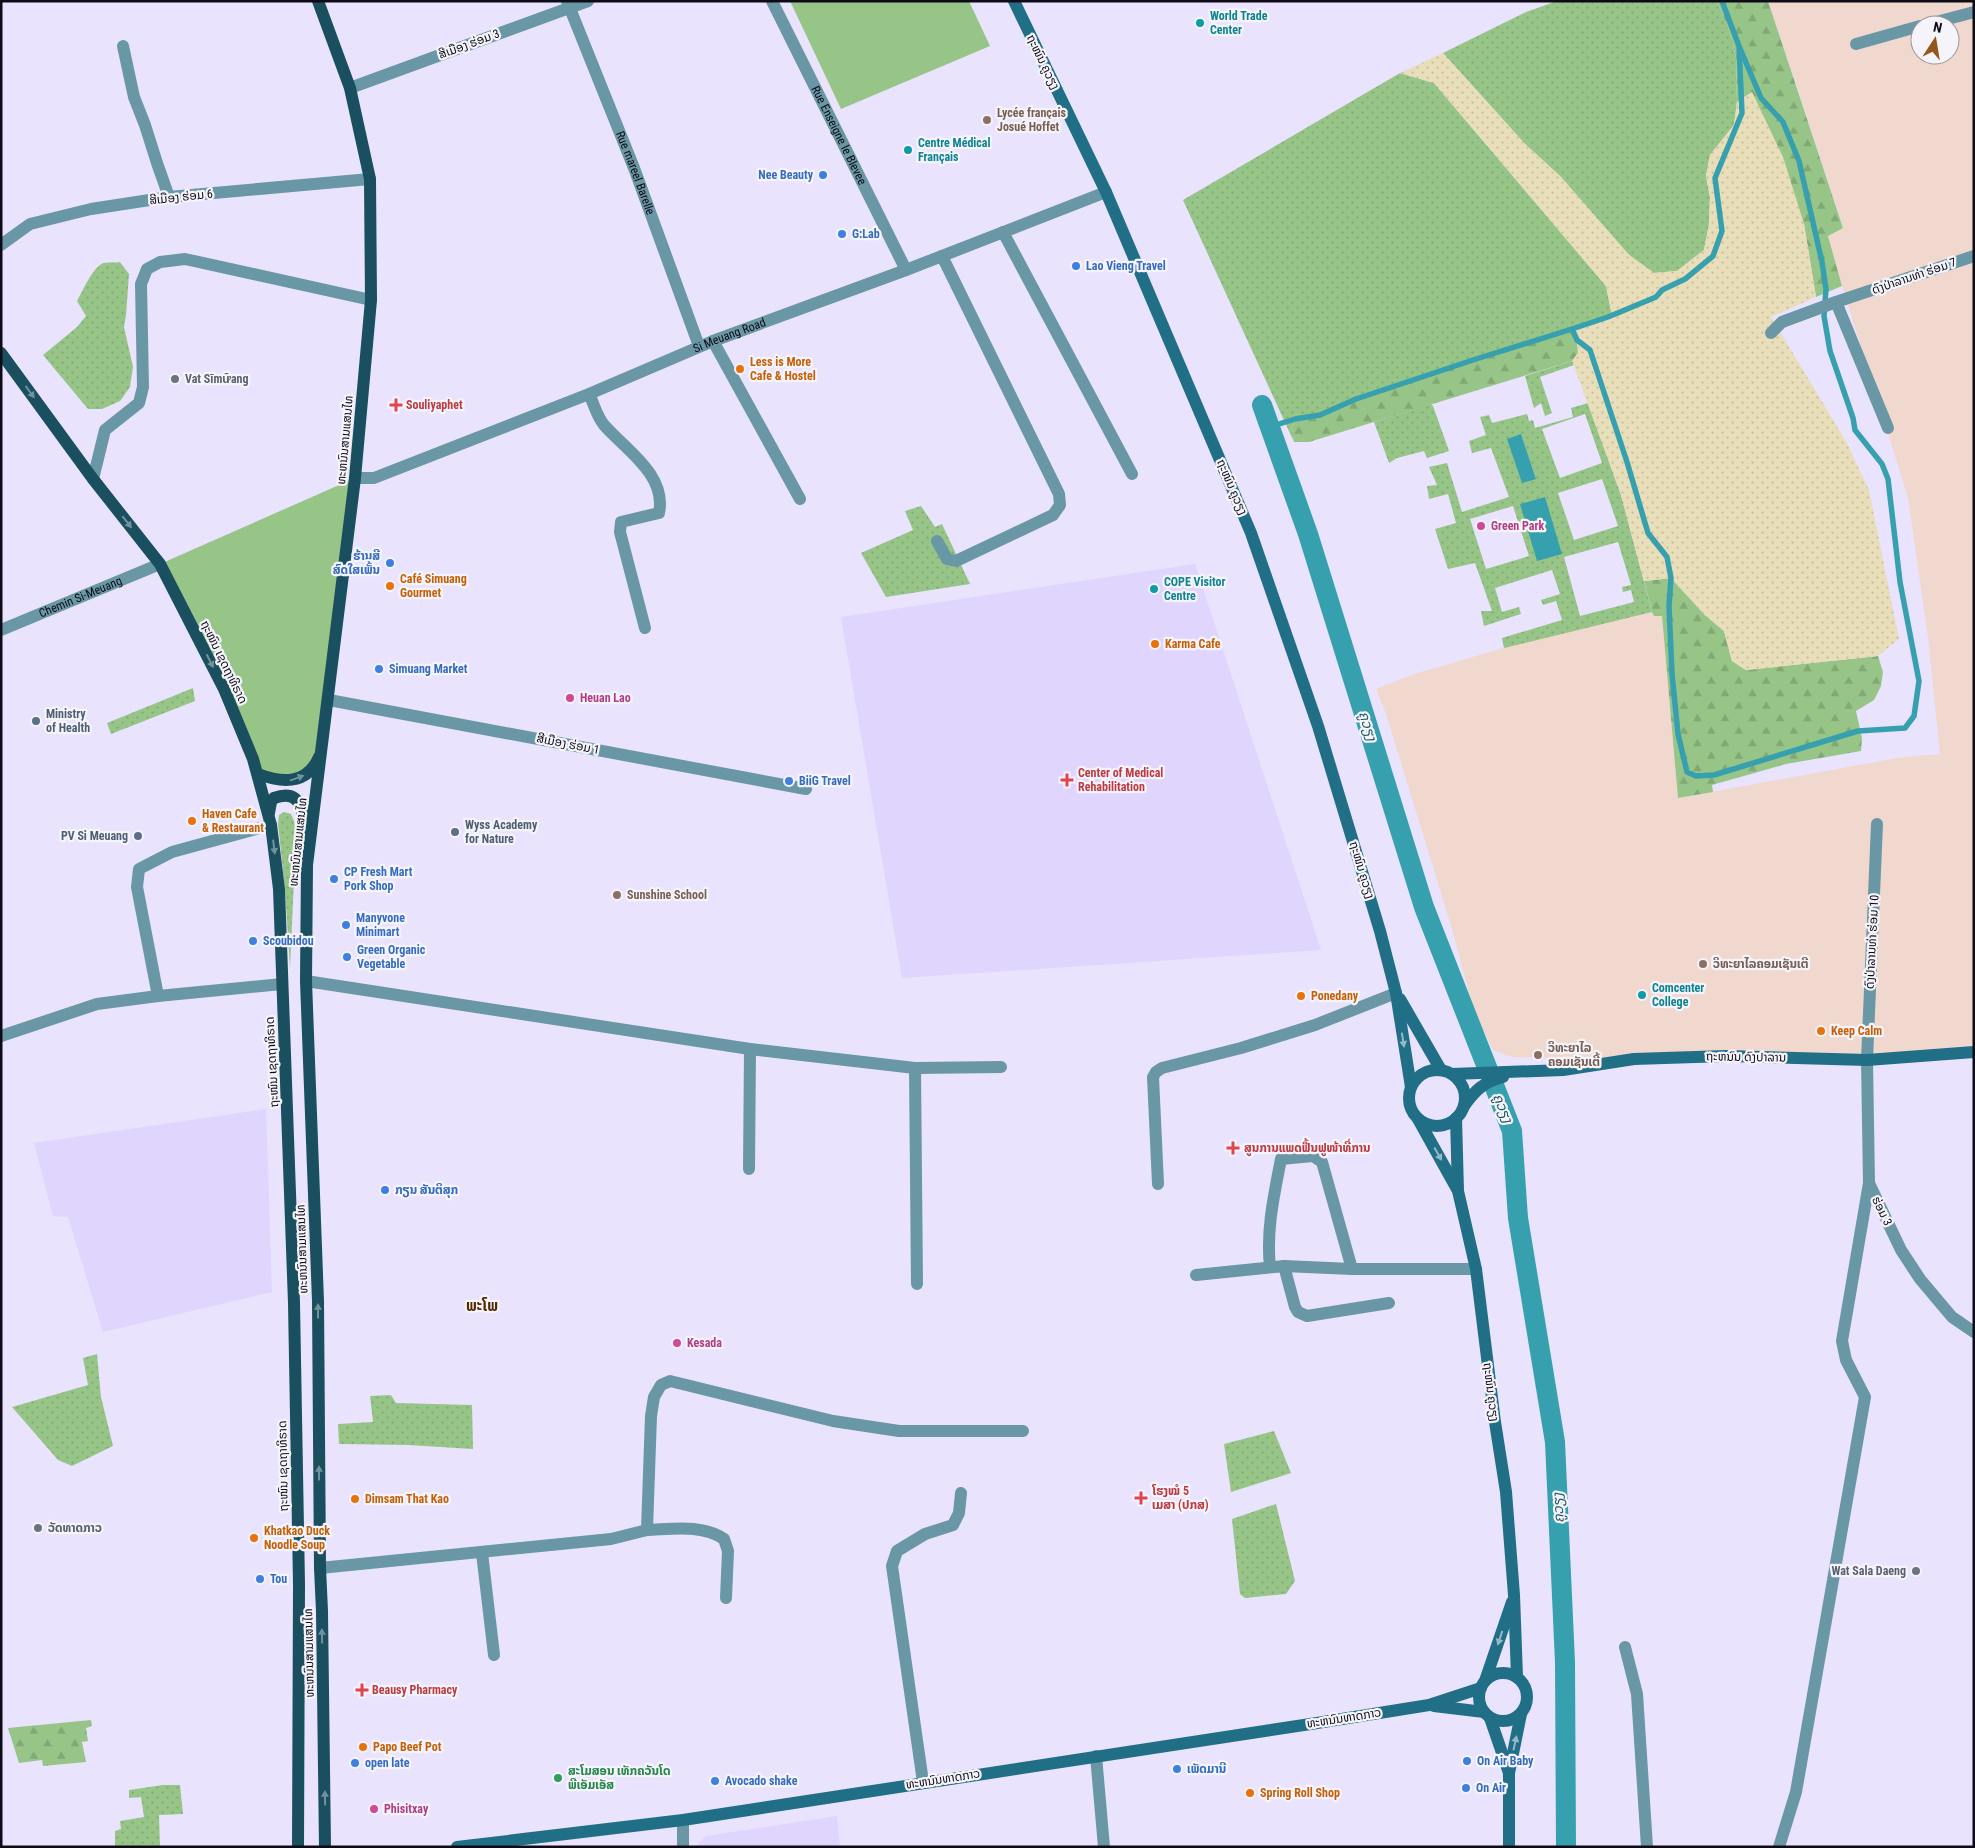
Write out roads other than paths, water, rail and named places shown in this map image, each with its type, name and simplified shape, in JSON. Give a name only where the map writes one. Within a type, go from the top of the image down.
[{"type":"main road","name":"ທະຫນົນສາມແສນໄທ","points":[[318,1],[350,88],[370,179],[371,300],[355,478],[329,700],[307,865],[306,981],[318,1300],[325,1847]]},
{"type":"main road","name":"ຖະໜົນ ເຊດຖາທິຣາດ","points":[[1,353],[93,479],[160,564],[224,689],[258,774],[271,825],[279,889],[289,1119],[295,1322],[299,1584],[298,1847]]},
{"type":"main road","points":[[258,774],[278,781],[290,781],[302,777],[318,760],[322,749]]},
{"type":"main road","points":[[271,825],[270,806],[274,798],[286,795],[298,801],[303,813],[307,865]]},
{"type":"street","name":"ສີເມືອງ ຮ່ອມ 3","points":[[350,88],[568,5],[588,1]]},
{"type":"street","name":"Rue Enseigne le Blevee","points":[[772,1],[906,270]]},
{"type":"street","name":"ຖະໜົນ ຄູວຽງ","points":[[1014,1],[1106,192],[1252,533],[1318,726],[1380,931],[1396,993],[1411,1087]]},
{"type":"street","name":"Rue mareel Barelle","points":[[568,5],[634,168],[699,346]]},
{"type":"street","points":[[1960,16],[1974,12]]},
{"type":"street","points":[[1856,44],[1910,29]]},
{"type":"street","points":[[123,46],[134,97],[169,198]]},
{"type":"street","name":"ສີເມືອງ ຮ່ອມ 6","points":[[1,245],[30,224],[91,209],[169,198],[370,179]]},
{"type":"street","name":"Si Meuang Road","points":[[355,478],[374,478],[589,394],[699,346],[906,270],[1106,192]]},
{"type":"street","points":[[1003,232],[1132,474]]},
{"type":"street","points":[[937,541],[948,558],[956,561],[1052,514],[1060,506],[1059,494],[942,256]]},
{"type":"street","name":"ດົງປ່າລານທ່າ ຮ່ອມ 7","points":[[1771,333],[1782,322],[1813,310],[1974,256]]},
{"type":"street","points":[[93,479],[105,430],[139,403],[143,387],[141,284],[146,269],[160,262],[186,259],[371,300]]},
{"type":"street","points":[[1836,302],[1888,428]]},
{"type":"street","points":[[713,341],[800,499]]},
{"type":"street","points":[[589,394],[603,424],[642,463],[655,482],[662,502],[659,513],[621,522],[620,532],[645,628]]},
{"type":"street","name":"Chemin Si-Meuang","points":[[1,630],[160,564]]},
{"type":"street","name":"ສີເມືອງ ຮ່ອມ 1","points":[[329,700],[806,789]]},
{"type":"street","name":"ດົງປ່າລານທ່າ ຮ່ອມ 10","points":[[1867,1060],[1877,824]]},
{"type":"street","points":[[158,996],[136,887],[139,869],[172,852],[271,825]]},
{"type":"street","points":[[306,981],[750,1049],[915,1068],[1001,1066]]},
{"type":"street","points":[[1,1036],[97,1004],[282,984]]},
{"type":"street","name":"ຖະໜົນ ຄູວຽງ","points":[[1396,993],[1447,1072]]},
{"type":"street","points":[[1158,1184],[1153,1077],[1156,1072],[1162,1068],[1241,1048],[1315,1026],[1396,993]]},
{"type":"street","points":[[749,1169],[750,1049]]},
{"type":"street","name":"ຖະຫນົນ ດົງປາລານ","points":[[1520,1072],[1563,1070],[1634,1059],[1726,1056],[1867,1060],[1973,1055]]},
{"type":"street","name":"ຮ່ອມ 3","points":[[1867,1060],[1869,1183],[1901,1250],[1920,1279],[1952,1316],[1974,1332]]},
{"type":"street","points":[[915,1068],[917,1284]]},
{"type":"street","points":[[1428,1071],[1471,1074],[1520,1072],[1491,1080],[1473,1092],[1456,1118],[1444,1125],[1434,1126],[1417,1118],[1409,1103],[1411,1087],[1421,1074],[1428,1071]]},
{"type":"street","points":[[1447,1072],[1459,1080],[1465,1097],[1464,1106]]},
{"type":"street","name":"ຖະໜົນ ຄູວຽງ","points":[[1417,1118],[1458,1191]]},
{"type":"street","name":"ຖະໜົນ ຄູວຽງ","points":[[1456,1118],[1458,1191],[1476,1269],[1494,1422],[1506,1492],[1514,1595],[1517,1677]]},
{"type":"street","points":[[1270,1267],[1268,1244],[1271,1213],[1281,1159],[1313,1156],[1322,1162],[1352,1269]]},
{"type":"street","points":[[1779,1847],[1796,1792],[1865,1397],[1846,1360],[1842,1341],[1869,1183]]},
{"type":"street","points":[[1196,1275],[1284,1266],[1352,1269],[1476,1269]]},
{"type":"street","points":[[1284,1266],[1298,1312],[1307,1316],[1389,1303]]},
{"type":"street","points":[[647,1530],[651,1416],[654,1397],[661,1385],[670,1381],[833,1421],[899,1431],[1023,1431]]},
{"type":"street","points":[[923,1782],[892,1566],[897,1551],[925,1534],[953,1525],[959,1512],[961,1493]]},
{"type":"street","points":[[320,1568],[611,1539],[647,1530],[700,1529],[713,1531],[724,1539],[728,1551],[726,1598]]},
{"type":"street","points":[[482,1553],[494,1655]]},
{"type":"street","name":"ຖະໜົນ ຄູວຽງ","points":[[1483,1685],[1514,1595]]},
{"type":"street","points":[[1625,1647],[1637,1694],[1647,1847]]},
{"type":"street","points":[[1429,1705],[1483,1685],[1492,1676],[1501,1673],[1508,1673],[1517,1677],[1527,1690],[1527,1703],[1521,1714],[1509,1773],[1509,1847]]},
{"type":"street","points":[[1483,1685],[1479,1701],[1487,1715],[1509,1773]]},
{"type":"street","points":[[1429,1705],[1487,1715],[1498,1721],[1511,1721],[1521,1714]]},
{"type":"street","name":"ທະຫນົນທາດກາວ","points":[[457,1847],[683,1820],[1429,1705]]},
{"type":"street","points":[[1096,1756],[1104,1847]]},
{"type":"street","points":[[683,1820],[683,1847]]},
{"type":"water","points":[[1521,434],[1536,479],[1522,483],[1507,439]]},
{"type":"water","points":[[1545,497],[1562,554],[1537,561],[1520,504]]},
{"type":"waterway","points":[[1722,1],[1739,46],[1742,113],[1715,178],[1722,231],[1713,256],[1685,279],[1662,290],[1656,297],[1608,317],[1572,329],[1577,340],[1590,350],[1648,533],[1667,557],[1671,578],[1669,606],[1672,674],[1678,734],[1687,772],[1696,776],[1714,775],[1858,731],[1905,728],[1914,716],[1919,681],[1900,582],[1888,479],[1882,464],[1855,430],[1853,418],[1830,351],[1824,316],[1826,289],[1822,262],[1799,161],[1783,122],[1761,98],[1739,46]]},
{"type":"waterway","points":[[1270,427],[1295,419],[1320,415],[1356,399],[1572,329]]},
{"type":"waterway","name":"ຄູວຽງ","points":[[1262,405],[1308,534],[1424,907],[1512,1131],[1518,1218],[1555,1442],[1565,1662],[1566,1847]]},
{"type":"place","name":"World Trade Center","points":[[1200,23]]},
{"type":"place","name":"Lycée français Josué Hoffet","points":[[987,120]]},
{"type":"place","name":"Centre Médical Français","points":[[908,150]]},
{"type":"place","name":"Nee Beauty","points":[[823,175]]},
{"type":"place","name":"G:Lab","points":[[842,234]]},
{"type":"place","name":"Lao Vieng Travel","points":[[1076,266]]},
{"type":"place","name":"Less is More Cafe & Hostel","points":[[740,369]]},
{"type":"place","name":"Vat Sīmư̄ang","points":[[175,379]]},
{"type":"place","name":"Souliyaphet","points":[[396,405]]},
{"type":"place","name":"Green Park","points":[[1481,526]]},
{"type":"place","name":"ຮ້ານສີ ສົດໃສເພັ້ນ","points":[[390,563]]},
{"type":"place","name":"Café Simuang Gourmet","points":[[390,586]]},
{"type":"place","name":"COPE Visitor Centre","points":[[1154,589]]},
{"type":"place","name":"Karma Cafe","points":[[1155,644]]},
{"type":"place","name":"Simuang Market","points":[[379,669]]},
{"type":"place","name":"Heuan Lao","points":[[570,698]]},
{"type":"place","name":"Ministry of Health","points":[[36,721]]},
{"type":"place","name":"Center of Medical Rehabilitation","points":[[1067,780]]},
{"type":"place","name":"BiiG Travel","points":[[789,781]]},
{"type":"place","name":"Haven Cafe & Restaurant","points":[[192,821]]},
{"type":"place","name":"Wyss Academy for Nature","points":[[455,832]]},
{"type":"place","name":"PV Si Meuang","points":[[138,836]]},
{"type":"place","name":"CP Fresh Mart Pork Shop","points":[[334,879]]},
{"type":"place","name":"Sunshine School","points":[[617,895]]},
{"type":"place","name":"Manyvone Minimart","points":[[346,925]]},
{"type":"place","name":"Scoubidou","points":[[253,941]]},
{"type":"place","name":"Green Organic Vegetable","points":[[347,957]]},
{"type":"place","name":"ວິທະຍາໄລຄອມເຊັນເຕີ","points":[[1703,964]]},
{"type":"place","name":"Comcenter College","points":[[1642,995]]},
{"type":"place","name":"Ponedany","points":[[1301,996]]},
{"type":"place","name":"Keep Calm","points":[[1821,1031]]},
{"type":"place","name":"ວິທະຍາໄລ ຄອມເຊັນເຕີ້","points":[[1538,1055]]},
{"type":"place","name":"ສູນການແພດຟື້ນຟູໜ້າທີ່ການ","points":[[1233,1148]]},
{"type":"place","name":"ກຽນ ສັນຕິສຸກ","points":[[385,1190]]},
{"type":"place","name":"Kesada","points":[[677,1343]]},
{"type":"place","name":"ໂຮງໝໍ 5 ເມສາ (ປກສ)","points":[[1141,1498]]},
{"type":"place","name":"Dimsam That Kao","points":[[355,1499]]},
{"type":"place","name":"ວັດທາດກາວ","points":[[38,1528]]},
{"type":"place","name":"Khatkao Duck Noodle Soup","points":[[254,1538]]},
{"type":"place","name":"Wat Sala Daeng","points":[[1916,1571]]},
{"type":"place","name":"Tou","points":[[260,1579]]},
{"type":"place","name":"Beausy Pharmacy","points":[[362,1690]]},
{"type":"place","name":"Papo Beef Pot","points":[[363,1747]]},
{"type":"place","name":"On Air Baby","points":[[1467,1761]]},
{"type":"place","name":"open late","points":[[355,1763]]},
{"type":"place","name":"ເພັດມານີ","points":[[1177,1769]]},
{"type":"place","name":"ສະໂມສອນ ເທັກຄວັນໂດ ພີເອັມເອັສ","points":[[558,1778]]},
{"type":"place","name":"Avocado shake","points":[[715,1781]]},
{"type":"place","name":"On Air","points":[[1466,1788]]},
{"type":"place","name":"Spring Roll Shop","points":[[1250,1793]]},
{"type":"place","name":"Phisitxay","points":[[374,1809]]},
{"type":"district","name":"ພະໂພ","points":[[482,1306]]}]
